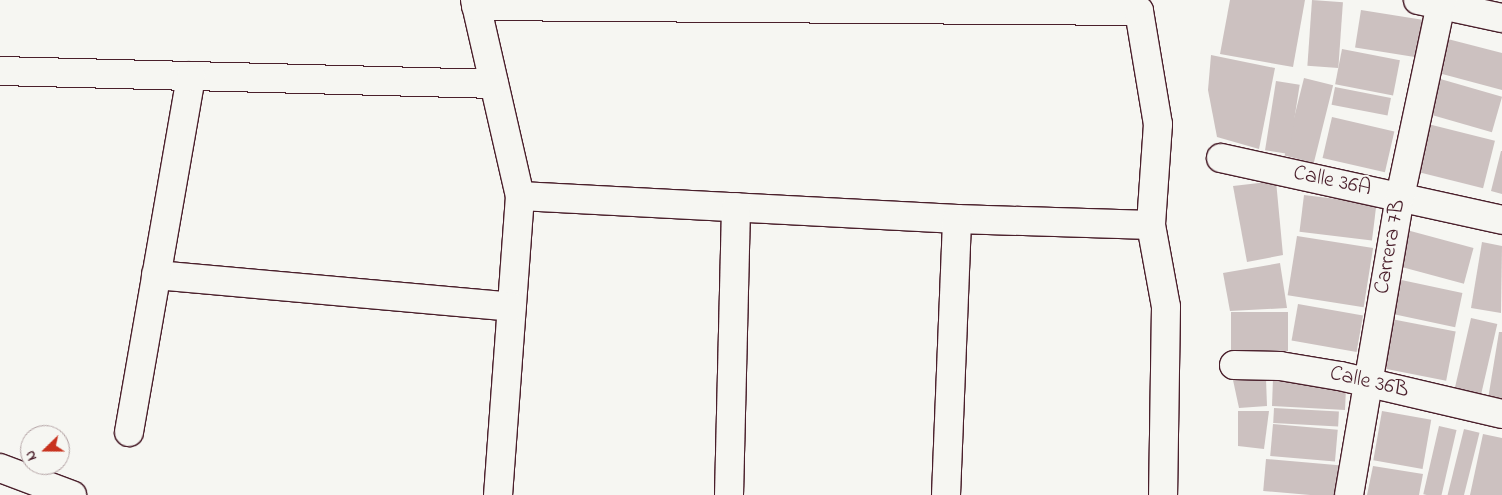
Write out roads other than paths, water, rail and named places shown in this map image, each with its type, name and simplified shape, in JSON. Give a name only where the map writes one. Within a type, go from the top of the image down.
[{"type":"street","points":[[1434,2],[1502,18]]},
{"type":"street","name":"Carrera 7B","points":[[1349,495],[1366,382],[1434,2]]},
{"type":"street","points":[[498,495],[520,196],[476,3],[1139,11],[1158,124],[1151,225],[1166,307],[1163,495]]},
{"type":"street","points":[[0,71],[494,84]]},
{"type":"street","points":[[129,432],[191,76]]},
{"type":"street","name":"Calle 36A","points":[[1221,158],[1502,220]]},
{"type":"street","points":[[520,196],[957,219],[1151,225]]},
{"type":"street","points":[[729,495],[736,207]]},
{"type":"street","points":[[946,495],[957,219]]},
{"type":"street","points":[[156,276],[512,307]]},
{"type":"street","name":"Calle 36B","points":[[1234,365],[1280,366],[1366,382],[1502,414]]},
{"type":"street","points":[[0,468],[72,495]]}]
